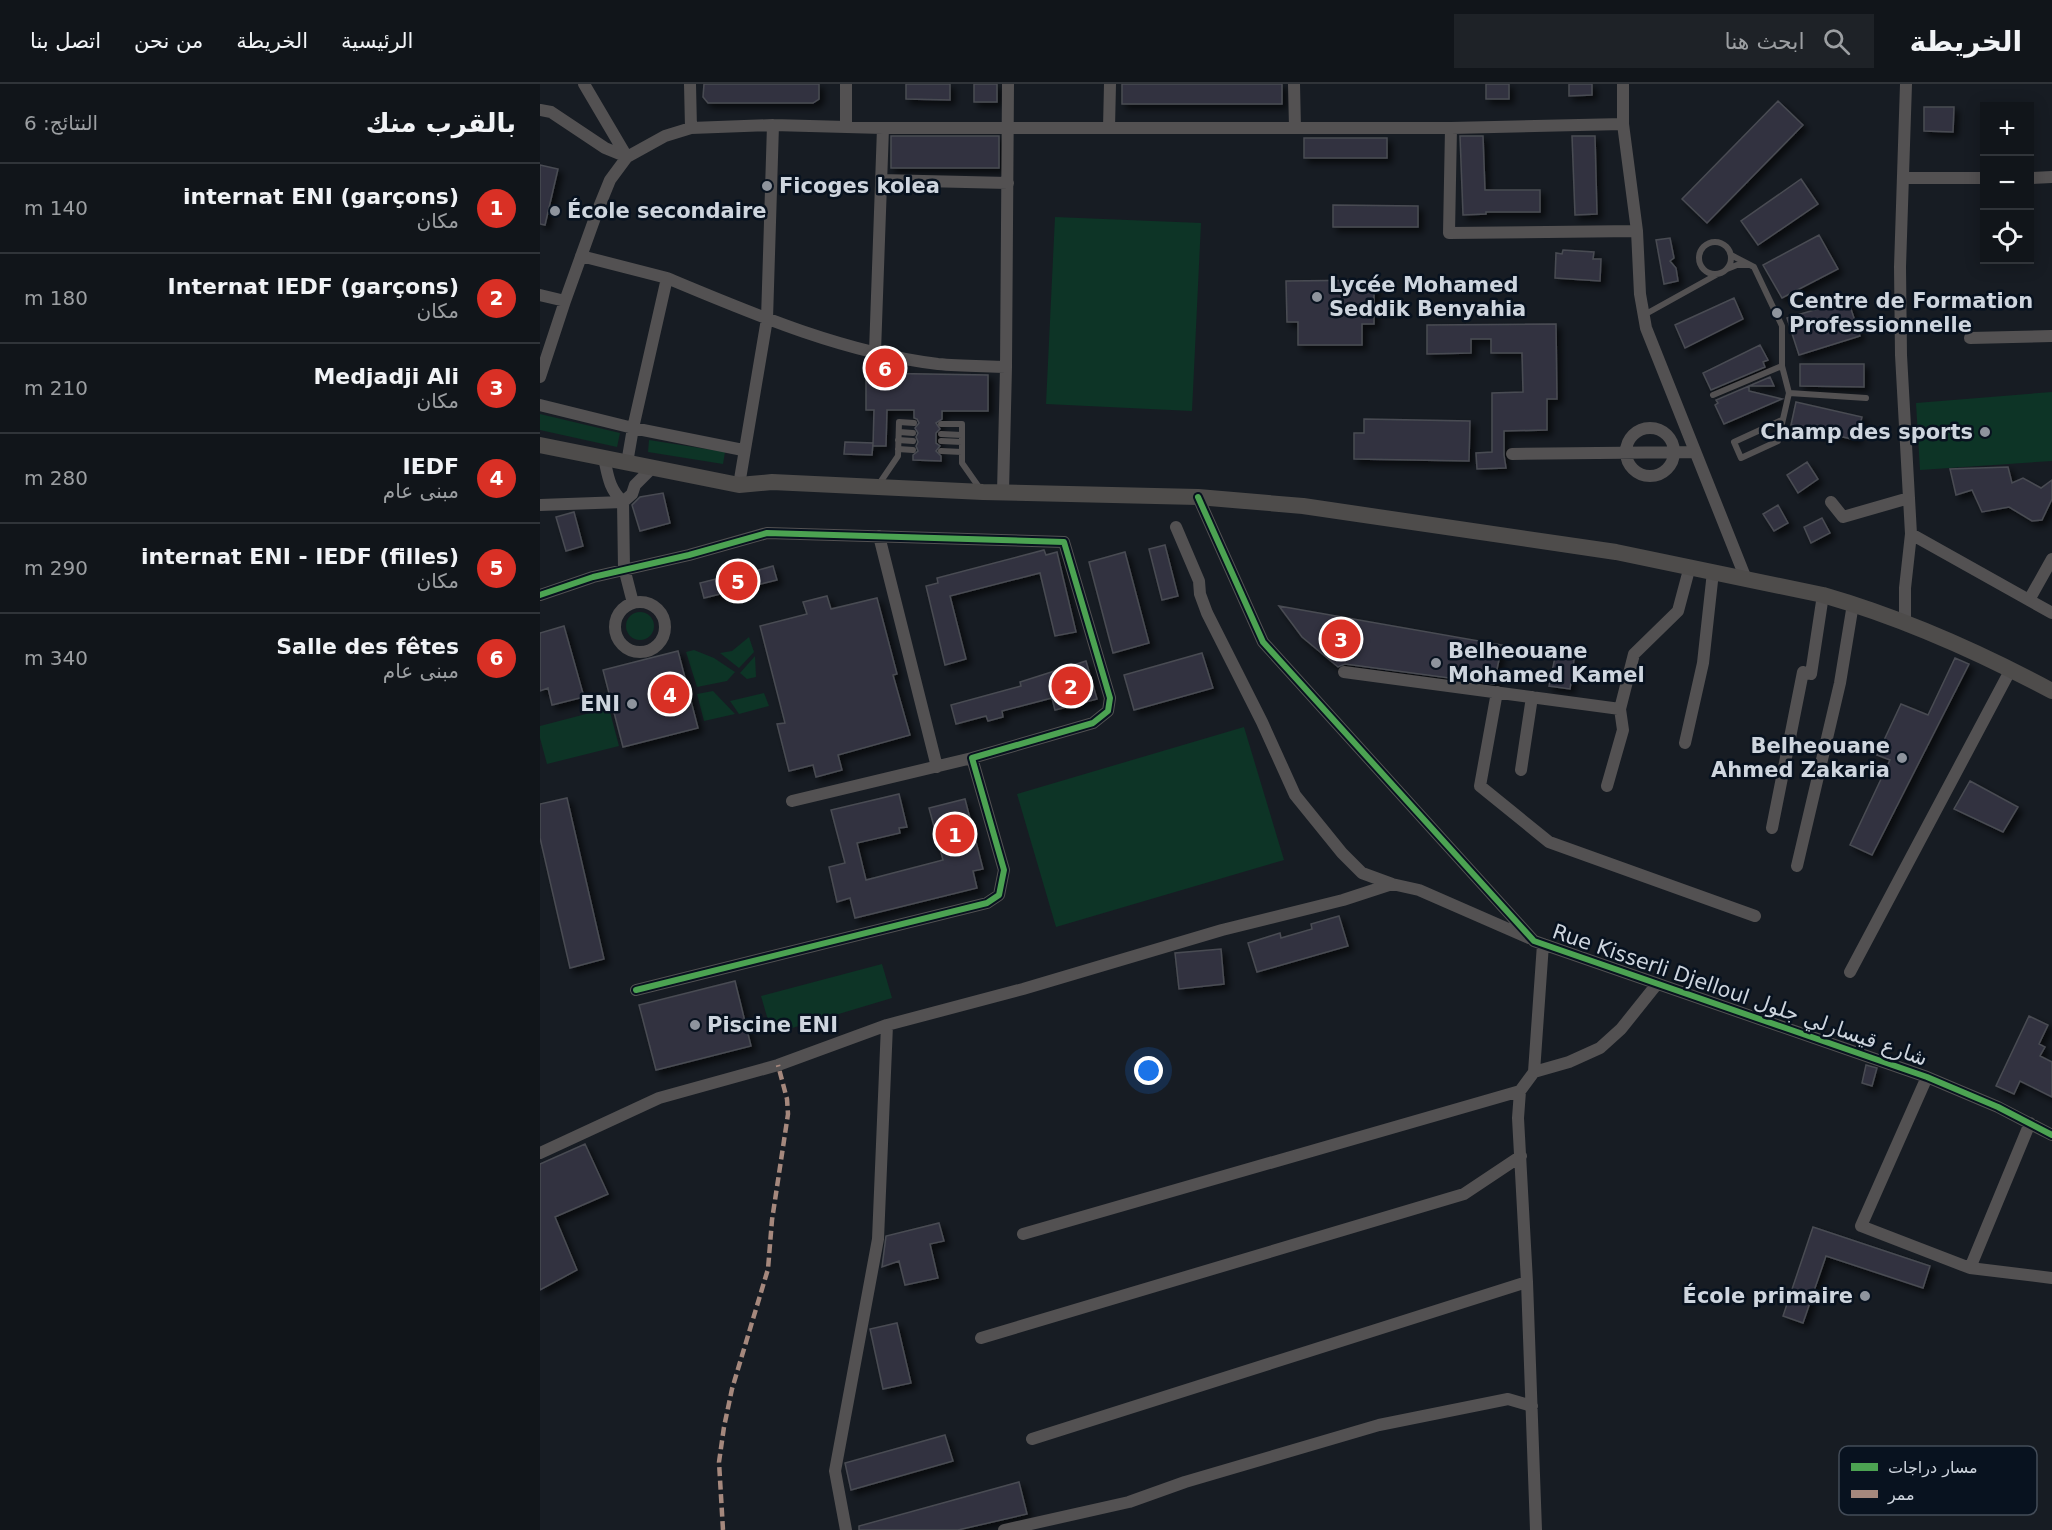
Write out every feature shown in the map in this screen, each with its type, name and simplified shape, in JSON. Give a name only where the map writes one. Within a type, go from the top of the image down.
[{"type":"main road","points":[[540,445],[739,485],[772,482],[983,492],[1198,497],[1303,506],[1616,552],[1823,595],[1853,604],[1905,622],[2011,669],[2052,691]]},
{"type":"street","points":[[584,84],[627,157]]},
{"type":"street","points":[[690,84],[691,128]]},
{"type":"street","points":[[846,84],[846,125]]},
{"type":"street","points":[[1003,492],[1008,84]]},
{"type":"street","points":[[1109,128],[1110,84]]},
{"type":"street","points":[[1294,84],[1295,128]]},
{"type":"street","points":[[1623,84],[1623,124],[1637,231],[1640,294],[1646,328],[1746,579]]},
{"type":"street","points":[[1905,622],[1905,588],[1911,534],[1901,355],[1900,267],[1906,84]]},
{"type":"street","points":[[540,110],[551,112],[605,148],[627,157]]},
{"type":"street","points":[[540,377],[543,356],[610,180],[627,157],[665,136],[691,128],[846,125],[883,128],[1451,129],[1623,124]]},
{"type":"street","points":[[739,485],[743,450],[767,319],[773,125]]},
{"type":"street","points":[[875,352],[883,128]]},
{"type":"street","points":[[1451,129],[1449,233],[1637,231]]},
{"type":"street","points":[[1903,177],[1980,178]]},
{"type":"street","points":[[2034,178],[2052,177]]},
{"type":"street","points":[[881,180],[1008,183]]},
{"type":"street","points":[[581,255],[667,278],[767,319],[875,352],[938,364],[1006,367]]},
{"type":"street","points":[[627,463],[667,278]]},
{"type":"street","points":[[540,296],[565,301]]},
{"type":"street","points":[[1970,338],[2052,336]]},
{"type":"street","points":[[540,405],[633,428],[743,450]]},
{"type":"street","points":[[1652,428],[1668,436],[1674,452],[1672,463],[1668,468],[1652,476],[1641,475],[1635,471],[1628,463],[1626,453],[1632,436],[1641,430],[1652,428]]},
{"type":"street","points":[[1512,454],[1695,452]]},
{"type":"street","points":[[604,458],[609,484],[623,502],[624,568],[633,603]]},
{"type":"street","points":[[540,505],[623,502],[632,494],[635,485],[652,468]]},
{"type":"street","name":"Rue Kisserli Djelloul شارع قيسارلي جلول","points":[[1198,497],[1263,642],[1539,942],[1927,1077],[1998,1107],[2052,1135]]},
{"type":"street","points":[[1831,502],[1843,518],[1909,498]]},
{"type":"street","points":[[1176,526],[1199,581],[1200,594],[1207,613],[1262,722],[1295,795],[1342,853],[1362,873],[1392,884],[1419,890],[1539,942],[1534,1072],[1520,1091],[1518,1118],[1527,1282],[1536,1530]]},
{"type":"street","points":[[540,595],[624,568],[689,555],[767,533],[1064,542],[1110,698],[1108,711],[1093,723],[972,758],[792,801]]},
{"type":"street","points":[[1911,534],[2052,613]]},
{"type":"street","points":[[879,536],[936,767]]},
{"type":"street","points":[[2029,600],[2052,559]]},
{"type":"street","points":[[1606,786],[1623,730],[1620,709],[1634,654],[1678,611],[1690,566]]},
{"type":"street","points":[[1685,743],[1703,663],[1713,572]]},
{"type":"street","points":[[1772,828],[1803,672],[1811,674],[1823,595]]},
{"type":"street","points":[[642,602],[656,608],[662,614],[665,626],[660,642],[654,648],[643,652],[634,652],[625,648],[615,632],[618,616],[623,609],[633,603],[642,602]]},
{"type":"street","points":[[1797,866],[1840,682],[1853,604]]},
{"type":"street","points":[[1850,972],[2011,669]]},
{"type":"street","points":[[1344,672],[1620,709]]},
{"type":"street","points":[[1497,692],[1480,786],[1549,842],[1755,916]]},
{"type":"street","points":[[1521,770],[1532,697]]},
{"type":"street","points":[[636,990],[987,903],[999,895],[1004,870],[972,758]]},
{"type":"street","points":[[540,1153],[659,1098],[778,1065],[887,1025],[1023,989],[1221,930],[1343,900],[1392,884]]},
{"type":"street","points":[[1534,1072],[1569,1062],[1600,1048],[1621,1029],[1657,984]]},
{"type":"street","points":[[846,1530],[835,1471],[878,1239],[887,1025]]},
{"type":"street","points":[[1927,1077],[1861,1226],[1970,1268],[2052,1278]]},
{"type":"street","points":[[1023,1234],[1520,1091]]},
{"type":"street","points":[[1970,1268],[2030,1123]]},
{"type":"street","points":[[981,1338],[1464,1194],[1521,1156]]},
{"type":"street","points":[[1032,1439],[1527,1282]]},
{"type":"street","points":[[1004,1530],[1129,1502],[1185,1482],[1379,1425],[1508,1399],[1532,1407]]},
{"type":"lane","points":[[1700,283],[1702,276],[1698,260],[1699,252],[1703,246],[1718,241],[1725,245],[1731,255],[1754,267],[1782,326],[1782,366],[1789,393],[1778,441],[1741,458],[1734,442],[1782,420]]},
{"type":"lane","points":[[1726,269],[1731,255]]},
{"type":"lane","points":[[1643,315],[1726,269],[1737,265],[1754,267]]},
{"type":"lane","points":[[1701,268],[1711,274],[1719,273]]},
{"type":"lane","points":[[1713,395],[1782,366]]},
{"type":"lane","points":[[1789,393],[1866,398]]},
{"type":"lane","points":[[877,487],[898,456],[899,422],[914,423]]},
{"type":"lane","points":[[942,424],[962,424],[962,463],[983,492]]},
{"type":"lane","points":[[899,432],[913,433]]},
{"type":"lane","points":[[941,434],[962,435]]},
{"type":"lane","points":[[898,440],[913,441]]},
{"type":"lane","points":[[941,441],[962,442]]},
{"type":"lane","points":[[898,449],[913,450]]},
{"type":"lane","points":[[941,451],[962,452]]},
{"type":"green space","points":[[1055,217],[1201,223],[1192,411],[1046,404]]},
{"type":"green space","name":"Champ des sports","points":[[2052,392],[2052,461],[1920,470],[1916,403]]},
{"type":"green space","points":[[540,414],[620,433],[617,447],[540,430]]},
{"type":"green space","points":[[649,440],[725,452],[723,464],[648,452]]},
{"type":"green space","points":[[640,612],[650,616],[654,626],[650,636],[640,640],[630,636],[626,626],[630,616]]},
{"type":"green space","points":[[749,637],[754,652],[739,668],[720,653],[732,651]]},
{"type":"green space","points":[[694,650],[714,658],[735,672],[727,681],[697,687],[686,652]]},
{"type":"green space","points":[[755,656],[756,677],[747,679],[740,673]]},
{"type":"green space","points":[[713,691],[735,714],[704,721],[697,694]]},
{"type":"green space","points":[[764,693],[769,706],[739,714],[730,701]]},
{"type":"green space","points":[[609,708],[619,746],[547,764],[540,738],[540,726]]},
{"type":"green space","points":[[1244,727],[1284,860],[1056,927],[1017,794]]},
{"type":"green space","points":[[882,964],[892,998],[772,1034],[761,996]]},
{"type":"building","points":[[704,84],[819,84],[819,99],[813,103],[708,103],[703,97]]},
{"type":"building","points":[[906,84],[950,84],[950,100],[906,99]]},
{"type":"building","points":[[974,84],[997,84],[997,102],[974,102]]},
{"type":"building","points":[[1122,84],[1282,84],[1282,104],[1122,104]]},
{"type":"building","points":[[1486,84],[1509,84],[1509,99],[1486,99]]},
{"type":"building","points":[[1569,84],[1592,84],[1592,95],[1569,96]]},
{"type":"building","points":[[1778,101],[1803,125],[1707,223],[1682,199]]},
{"type":"building","points":[[1924,107],[1954,107],[1953,132],[1924,131]]},
{"type":"building","points":[[891,136],[999,136],[999,168],[891,168]]},
{"type":"building","points":[[1460,136],[1483,136],[1485,190],[1540,190],[1540,212],[1486,212],[1486,214],[1463,215]]},
{"type":"building","points":[[1572,136],[1595,136],[1597,214],[1575,215]]},
{"type":"building","points":[[1304,138],[1387,138],[1387,158],[1304,158]]},
{"type":"building","points":[[540,165],[558,169],[545,225],[540,224]]},
{"type":"building","points":[[1801,179],[1818,204],[1758,245],[1741,221]]},
{"type":"building","points":[[1333,205],[1418,206],[1418,227],[1333,227]]},
{"type":"building","points":[[1819,235],[1838,269],[1782,298],[1763,265]]},
{"type":"building","points":[[1670,238],[1674,258],[1670,261],[1676,268],[1678,281],[1664,284],[1656,240]]},
{"type":"building","points":[[1563,250],[1594,252],[1593,259],[1601,259],[1600,281],[1555,278],[1556,253],[1562,254]]},
{"type":"building","points":[[1374,280],[1374,324],[1362,324],[1362,345],[1298,345],[1298,322],[1287,322],[1286,281]]},
{"type":"building","points":[[1734,298],[1743,319],[1685,348],[1675,325]]},
{"type":"building","points":[[1848,300],[1860,336],[1799,355],[1787,318]]},
{"type":"building","points":[[1556,324],[1557,399],[1547,399],[1547,430],[1504,431],[1506,468],[1477,469],[1476,453],[1492,452],[1492,393],[1523,392],[1522,353],[1491,353],[1491,339],[1471,339],[1471,353],[1427,354],[1427,325]]},
{"type":"building","points":[[1760,345],[1768,360],[1763,362],[1765,367],[1711,390],[1703,373]]},
{"type":"building","points":[[1800,364],[1864,364],[1864,387],[1800,386]]},
{"type":"building","points":[[866,373],[988,375],[988,411],[942,411],[942,419],[936,423],[940,429],[936,433],[936,443],[940,446],[936,451],[941,456],[941,461],[913,460],[913,455],[918,451],[916,437],[918,433],[915,428],[919,423],[914,418],[914,410],[887,410],[886,446],[873,446],[874,410],[866,410]]},
{"type":"building","points":[[1770,377],[1774,386],[1749,386],[1749,391],[1782,399],[1724,424],[1715,405],[1718,403],[1716,400]]},
{"type":"building","points":[[1796,402],[1862,417],[1856,440],[1791,425]]},
{"type":"building","points":[[1364,419],[1470,421],[1469,461],[1354,459],[1354,433],[1364,433]]},
{"type":"building","points":[[845,442],[873,443],[872,455],[844,454]]},
{"type":"building","points":[[1807,462],[1818,479],[1798,493],[1787,475]]},
{"type":"building","points":[[2008,467],[2012,483],[2023,478],[2041,488],[2052,480],[2052,499],[2042,520],[2032,521],[2009,507],[1982,512],[1972,490],[1956,495],[1950,469]]},
{"type":"building","points":[[663,493],[670,523],[640,531],[632,505],[640,497]]},
{"type":"building","points":[[1778,505],[1788,523],[1774,531],[1763,514]]},
{"type":"building","points":[[574,512],[583,546],[566,551],[556,517]]},
{"type":"building","points":[[1822,518],[1830,533],[1811,543],[1804,527]]},
{"type":"building","points":[[1165,545],[1178,596],[1162,600],[1149,549]]},
{"type":"building","points":[[1044,550],[1046,555],[1057,552],[1076,632],[1055,636],[1040,573],[950,596],[966,659],[945,665],[926,586],[938,583],[937,578]]},
{"type":"building","points":[[1125,552],[1149,643],[1113,653],[1089,562]]},
{"type":"building","points":[[746,565],[748,573],[773,566],[777,580],[704,598],[700,583],[728,576],[726,570]]},
{"type":"building","points":[[827,596],[831,609],[877,598],[897,674],[893,675],[910,735],[838,755],[842,770],[816,777],[813,765],[789,771],[777,724],[785,723],[760,626],[807,614],[803,602]]},
{"type":"building","points":[[1279,606],[1502,645],[1494,684],[1345,664],[1338,667],[1302,637]]},
{"type":"building","points":[[564,626],[584,697],[552,705],[548,688],[540,691],[540,633]]},
{"type":"building","points":[[678,651],[698,728],[623,747],[603,670]]},
{"type":"building","points":[[1202,653],[1213,688],[1134,710],[1124,675]]},
{"type":"building","points":[[1555,657],[1574,660],[1570,689],[1549,686]]},
{"type":"building","name":"Belheouane Ahmed Zakaria","points":[[1955,658],[1969,664],[1872,855],[1850,845],[1890,760],[1877,755],[1901,704],[1928,715]]},
{"type":"building","points":[[1086,661],[1097,699],[1055,710],[1052,698],[1002,711],[1003,717],[988,721],[986,716],[956,724],[951,705],[1021,686],[1020,682]]},
{"type":"building","points":[[1970,781],[2018,807],[2003,832],[1954,809]]},
{"type":"building","points":[[899,794],[907,827],[899,828],[900,833],[857,843],[866,880],[943,860],[929,808],[965,799],[983,869],[973,871],[977,888],[855,918],[850,898],[837,902],[829,867],[845,863],[831,810]]},
{"type":"building","points":[[567,798],[604,959],[570,968],[540,838],[540,804]]},
{"type":"building","points":[[1339,916],[1348,946],[1257,972],[1248,943],[1280,933],[1281,938],[1312,929],[1311,924]]},
{"type":"building","points":[[1221,949],[1224,984],[1179,989],[1175,953]]},
{"type":"building","name":"Piscine ENI","points":[[735,981],[751,1046],[656,1070],[639,1005]]},
{"type":"building","points":[[2029,1016],[2048,1025],[2039,1044],[2045,1047],[2040,1056],[2052,1062],[2052,1097],[2020,1081],[2014,1094],[1996,1086]]},
{"type":"building","points":[[1866,1065],[1877,1068],[1872,1086],[1862,1083]]},
{"type":"building","points":[[585,1144],[608,1194],[555,1217],[577,1270],[540,1290],[540,1164]]},
{"type":"building","points":[[939,1223],[944,1241],[930,1244],[938,1278],[905,1285],[899,1261],[882,1267],[886,1236]]},
{"type":"building","points":[[1813,1227],[1930,1266],[1923,1288],[1826,1256],[1803,1323],[1783,1316]]},
{"type":"building","points":[[897,1323],[911,1383],[883,1389],[870,1329]]},
{"type":"building","points":[[945,1435],[953,1461],[851,1490],[845,1463]]},
{"type":"building","points":[[1019,1482],[1027,1514],[958,1530],[859,1530],[859,1526]]},
{"type":"marked path","points":[[723,1530],[719,1462],[724,1427],[732,1389],[768,1269],[772,1220],[788,1114],[787,1099],[778,1065]]},
{"type":"cycle path","points":[[1198,497],[1263,642],[1534,941],[1927,1077],[1998,1107],[2052,1135]]},
{"type":"cycle path","points":[[540,595],[593,577],[689,555],[767,533],[1064,542],[1110,698],[1108,711],[1093,723],[972,758],[1004,870],[999,895],[987,903],[636,990]]},
{"type":"place","name":"Ficoges kolea","points":[[767,186]]},
{"type":"place","name":"École secondaire","points":[[555,211]]},
{"type":"place","name":"Lycée Mohamed Seddik Benyahia","points":[[1317,297]]},
{"type":"place","name":"Centre de Formation Professionnelle","points":[[1777,313]]},
{"type":"place","name":"Salle des fêtes","points":[[885,368]]},
{"type":"place","name":"Champ des sports","points":[[1985,432]]},
{"type":"place","name":"internat ENI - IEDF (filles)","points":[[738,581]]},
{"type":"place","name":"Medjadji Ali","points":[[1341,639]]},
{"type":"place","name":"Belheouane Mohamed Kamel","points":[[1436,663]]},
{"type":"place","name":"Internat IEDF (garçons)","points":[[1071,686]]},
{"type":"place","name":"IEDF","points":[[670,694]]},
{"type":"place","name":"ENI","points":[[632,704]]},
{"type":"place","name":"Belheouane Ahmed Zakaria","points":[[1902,758]]},
{"type":"place","name":"internat ENI (garçons)","points":[[955,834]]},
{"type":"place","name":"Piscine ENI","points":[[695,1025]]},
{"type":"place","name":"École primaire","points":[[1865,1296]]}]
